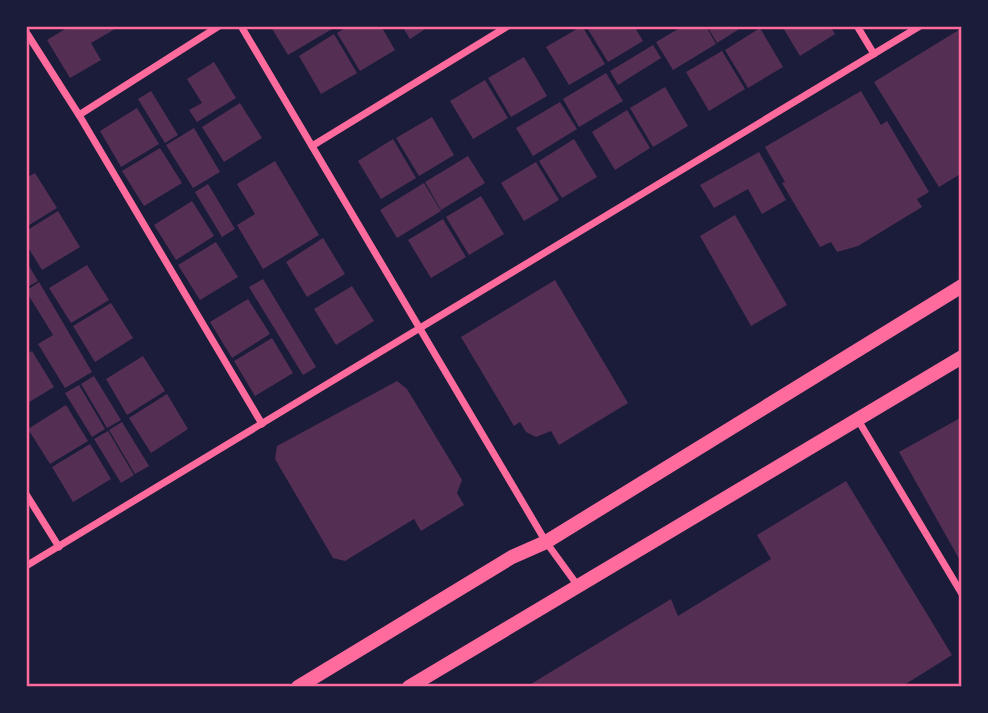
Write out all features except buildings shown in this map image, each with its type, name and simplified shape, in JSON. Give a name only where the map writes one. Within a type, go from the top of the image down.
[{"type":"main road","points":[[298,687],[512,557],[546,542],[962,286]]},
{"type":"main road","points":[[409,687],[962,356]]},
{"type":"street","points":[[79,115],[219,26]]},
{"type":"street","points":[[241,26],[546,542],[578,587]]},
{"type":"street","points":[[312,146],[508,26]]},
{"type":"street","points":[[857,26],[873,54]]},
{"type":"street","points":[[26,566],[920,26]]},
{"type":"street","points":[[26,32],[79,115],[262,424]]},
{"type":"street","points":[[858,419],[962,594]]},
{"type":"street","points":[[26,494],[59,547]]}]
